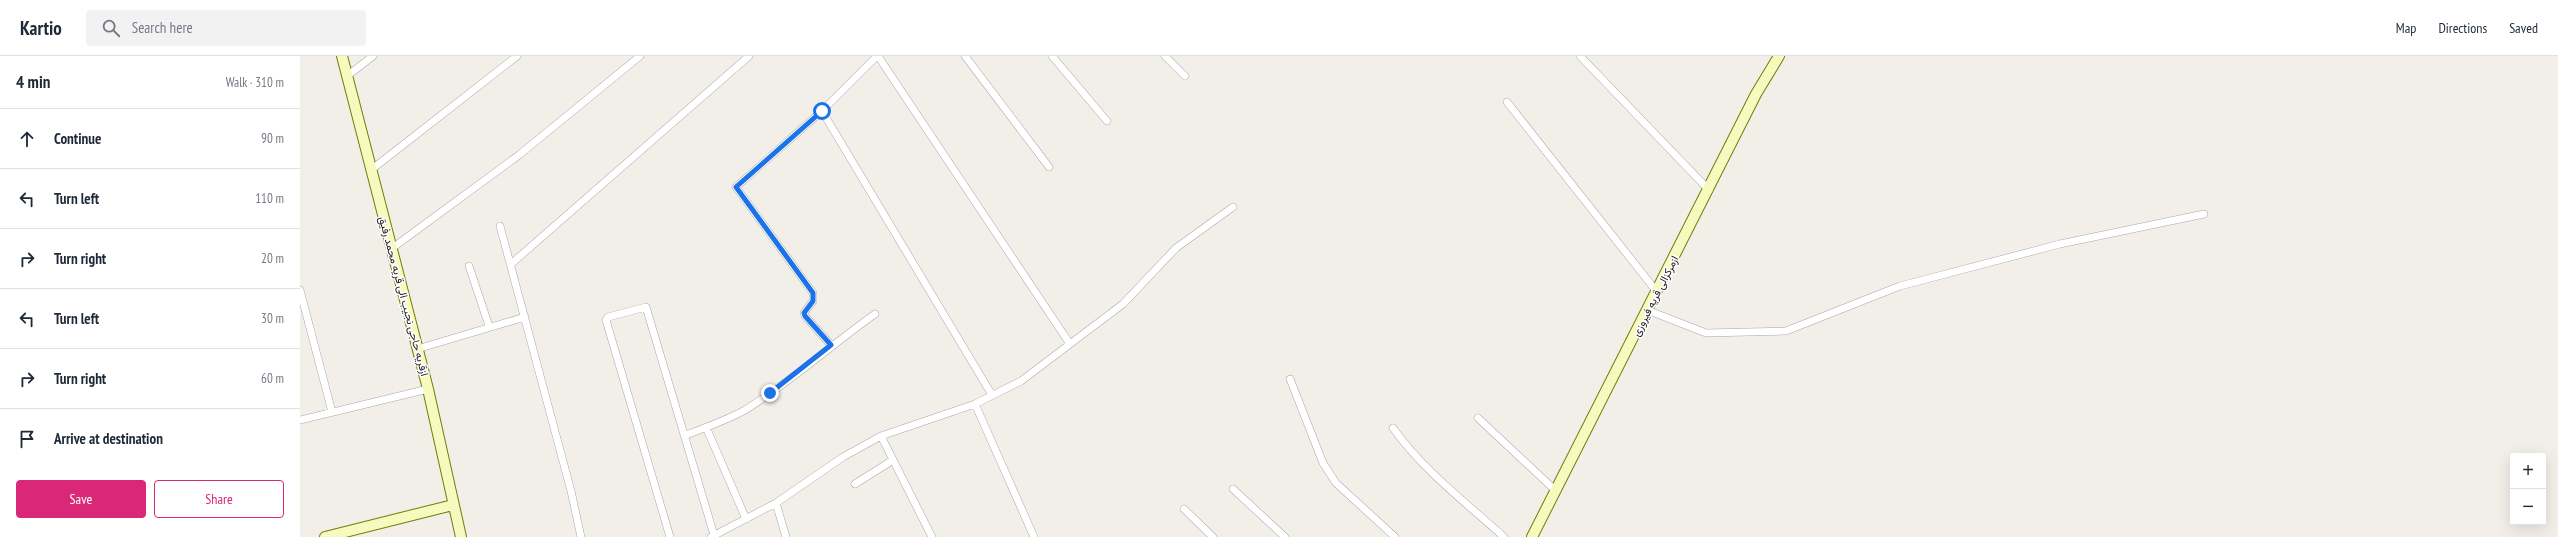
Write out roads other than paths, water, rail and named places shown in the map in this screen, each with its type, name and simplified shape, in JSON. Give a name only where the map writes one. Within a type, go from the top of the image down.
[{"type":"main road","name":"ازقریه حاجی نجیب الی قریه محمد رفیق","points":[[342,56],[428,389],[461,537]]},
{"type":"main road","name":"ازمرکزالی قریه فیروزی","points":[[1532,537],[1709,190],[1756,94],[1779,56]]},
{"type":"main road","points":[[325,537],[453,505]]},
{"type":"street","points":[[347,76],[373,56]]},
{"type":"street","points":[[371,170],[517,56]]},
{"type":"street","points":[[391,249],[519,155],[640,56]]},
{"type":"street","points":[[511,264],[749,56]]},
{"type":"street","points":[[831,345],[805,316],[804,313],[813,301],[813,293],[736,187],[822,111],[878,56],[1070,344]]},
{"type":"street","points":[[965,56],[1049,167]]},
{"type":"street","points":[[1052,56],[1107,121]]},
{"type":"street","points":[[1165,56],[1185,76]]},
{"type":"street","points":[[1580,56],[1709,190]]},
{"type":"street","points":[[1507,102],[1656,292]]},
{"type":"street","points":[[822,111],[992,395]]},
{"type":"street","points":[[670,537],[606,320],[608,317],[647,308],[686,435],[713,536],[724,534],[776,504],[843,457],[881,436],[975,404],[1021,381],[1122,304],[1176,248],[1234,207]]},
{"type":"street","points":[[1648,310],[1706,333],[1786,331],[1908,284],[2060,244],[2204,214]]},
{"type":"street","points":[[500,226],[571,491],[581,537]]},
{"type":"street","points":[[469,266],[489,326]]},
{"type":"street","points":[[300,290],[302,303],[332,412]]},
{"type":"street","points":[[686,435],[743,411],[770,393],[831,345],[875,314]]},
{"type":"street","points":[[417,349],[489,326],[525,317]]},
{"type":"street","points":[[1290,379],[1322,463],[1343,491],[1395,537]]},
{"type":"street","points":[[300,420],[428,389]]},
{"type":"street","points":[[975,404],[1034,537]]},
{"type":"street","points":[[1478,418],[1556,491]]},
{"type":"street","points":[[706,427],[746,520]]},
{"type":"street","points":[[1393,428],[1408,449],[1426,468],[1504,537]]},
{"type":"street","points":[[881,436],[932,537]]},
{"type":"street","points":[[854,484],[893,460]]},
{"type":"street","points":[[1233,489],[1285,537]]},
{"type":"street","points":[[776,504],[786,537]]},
{"type":"street","points":[[1184,509],[1213,537]]}]
